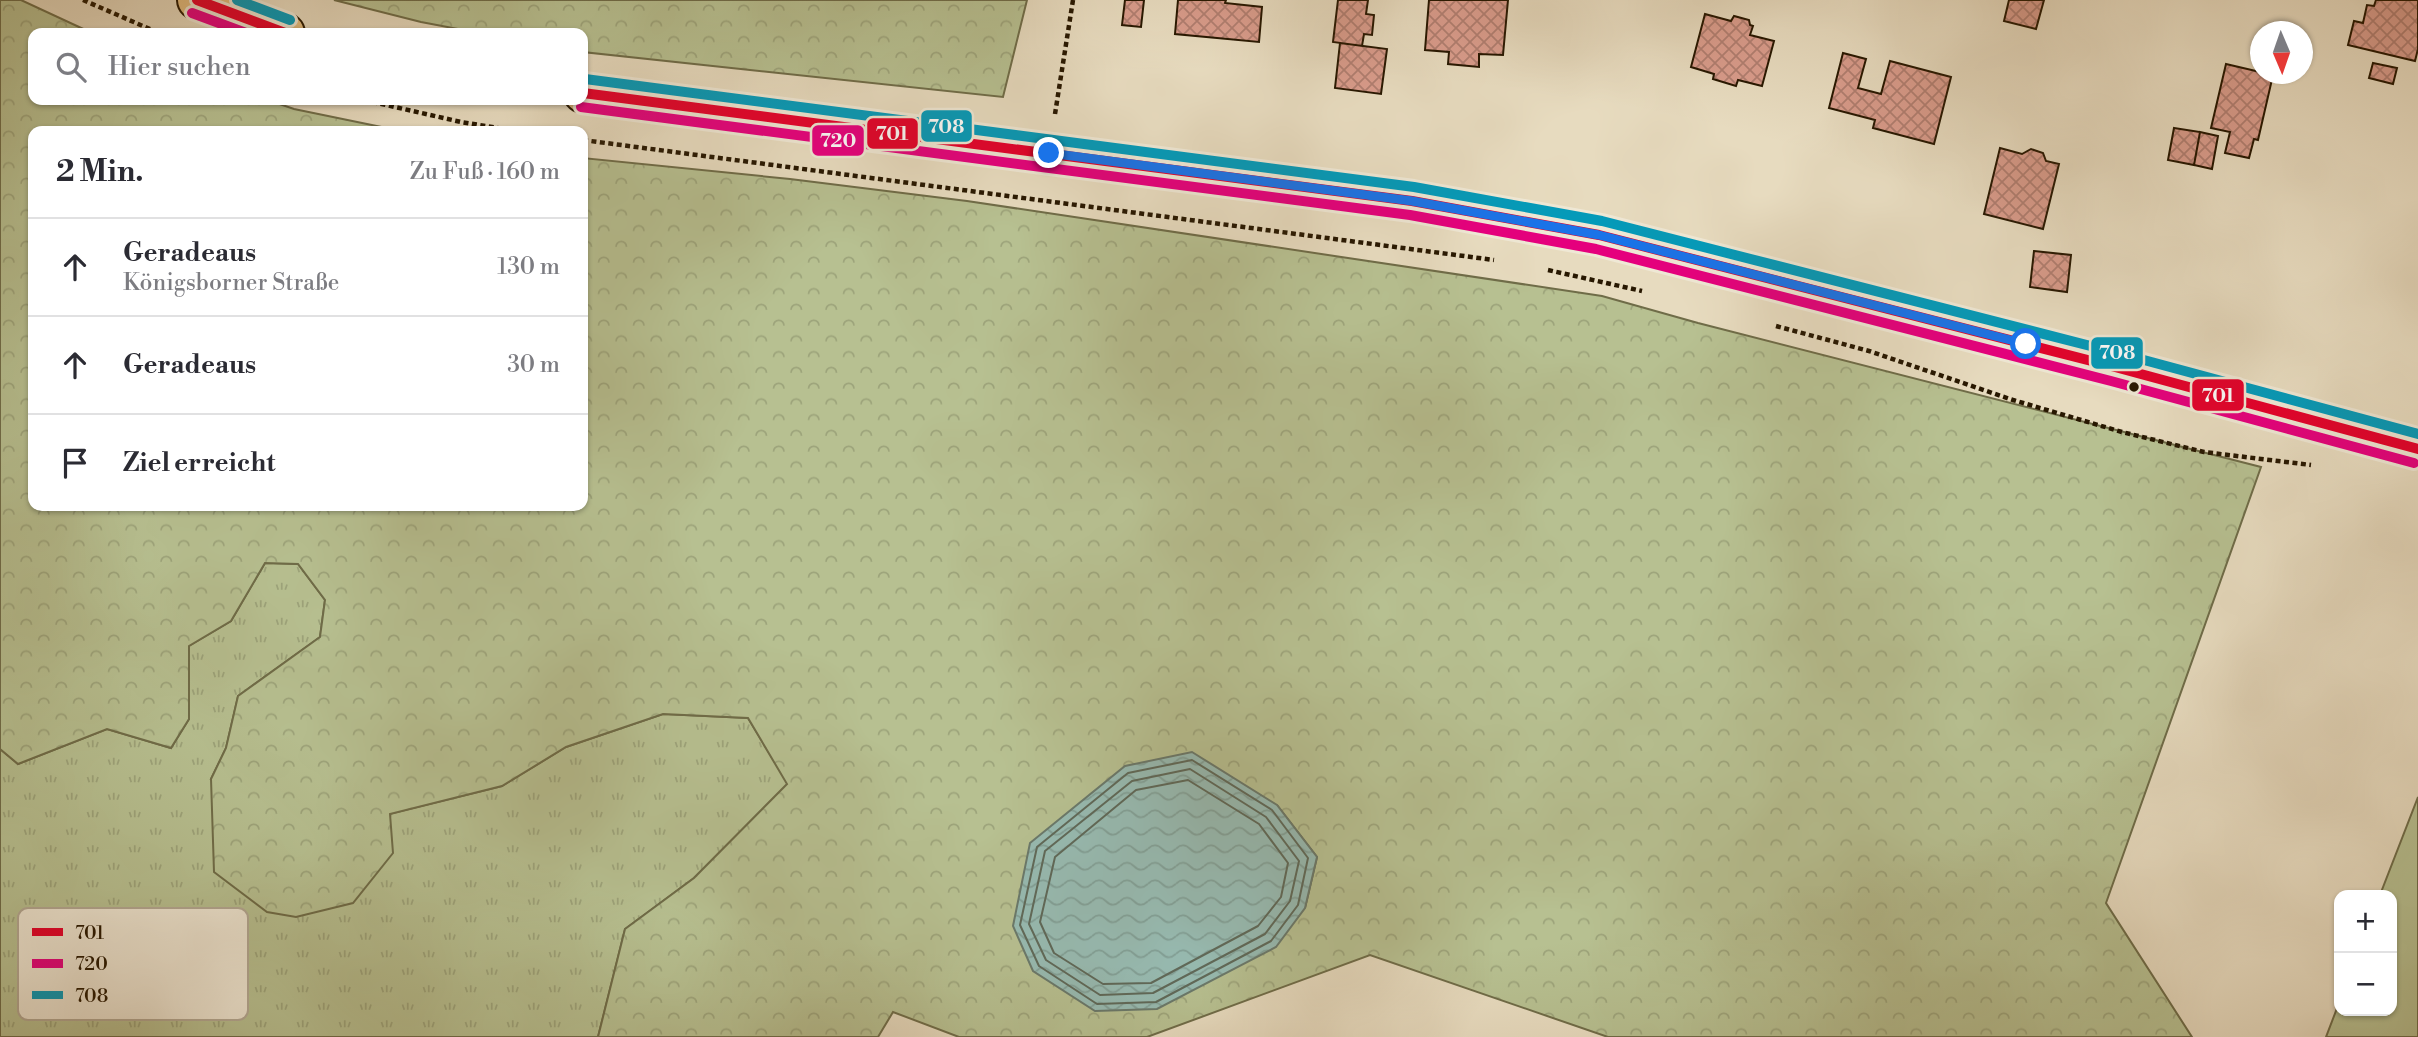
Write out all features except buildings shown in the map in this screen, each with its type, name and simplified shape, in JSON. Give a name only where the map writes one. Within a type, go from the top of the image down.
[{"type":"main road","points":[[197,0],[272,28]]},
{"type":"main road","points":[[588,94],[1412,201],[1599,235],[2115,366],[2418,449]]},
{"type":"path","points":[[83,0],[147,28]]},
{"type":"path","points":[[1049,153],[1073,0]]},
{"type":"path","points":[[386,105],[485,126]]},
{"type":"path","points":[[588,141],[1505,262]]},
{"type":"path","points":[[1545,270],[1648,293]]},
{"type":"path","points":[[1765,323],[1869,351],[2014,400],[2122,432],[2204,452],[2322,468]]},
{"type":"green space","points":[[0,0],[21,0],[81,28],[28,28],[28,105],[282,105],[377,126],[28,126],[28,511],[588,511],[588,159],[790,179],[967,201],[1602,296],[2261,467],[2106,903],[2192,1037],[1608,1037],[1370,955],[1147,1037],[959,1037],[893,1012],[878,1037],[598,1037],[625,929],[694,878],[787,784],[748,718],[663,714],[566,747],[502,786],[390,814],[393,853],[353,903],[296,917],[267,912],[214,872],[211,779],[226,748],[238,696],[320,637],[325,600],[298,564],[265,563],[231,621],[189,646],[189,719],[171,748],[107,729],[18,764],[0,749]],"holes":[[[1277,805],[1317,857],[1305,908]]]},
{"type":"green space","points":[[334,0],[1027,0],[1003,97],[588,53],[588,28],[453,28]]},
{"type":"green space","points":[[265,563],[298,564],[325,600],[320,637],[238,696],[226,748],[211,779],[389,814],[502,786],[566,747],[663,714],[748,718],[788,784],[694,878],[625,929],[598,1037],[0,1037],[0,749],[18,764],[107,729],[171,748],[189,719],[189,646],[231,621]]},
{"type":"green space","points":[[2418,797],[2418,1037],[2326,1037],[2334,1016],[2397,1016],[2397,890],[2382,890]]},
{"type":"water","points":[[1192,752],[1277,805],[1317,857],[1305,908],[1276,947],[1157,1009],[1095,1011],[1033,971],[1013,926],[1030,843],[1125,766]]},
{"type":"transit line","name":"701","points":[[197,0],[272,28]]},
{"type":"transit line","name":"708","points":[[237,0],[290,20]]},
{"type":"transit line","name":"720","points":[[192,13],[232,28]]},
{"type":"transit line","name":"708","points":[[588,79],[1414,187],[1602,221],[2118,353],[2418,434]]},
{"type":"transit line","name":"701","points":[[588,94],[1412,201],[1599,235],[2115,367],[2418,449]]},
{"type":"transit line","name":"720","points":[[581,107],[1410,215],[1596,249],[2111,381],[2414,463]]},
{"type":"route","points":[[1049,153],[1412,201],[1599,235],[2026,344]]}]
